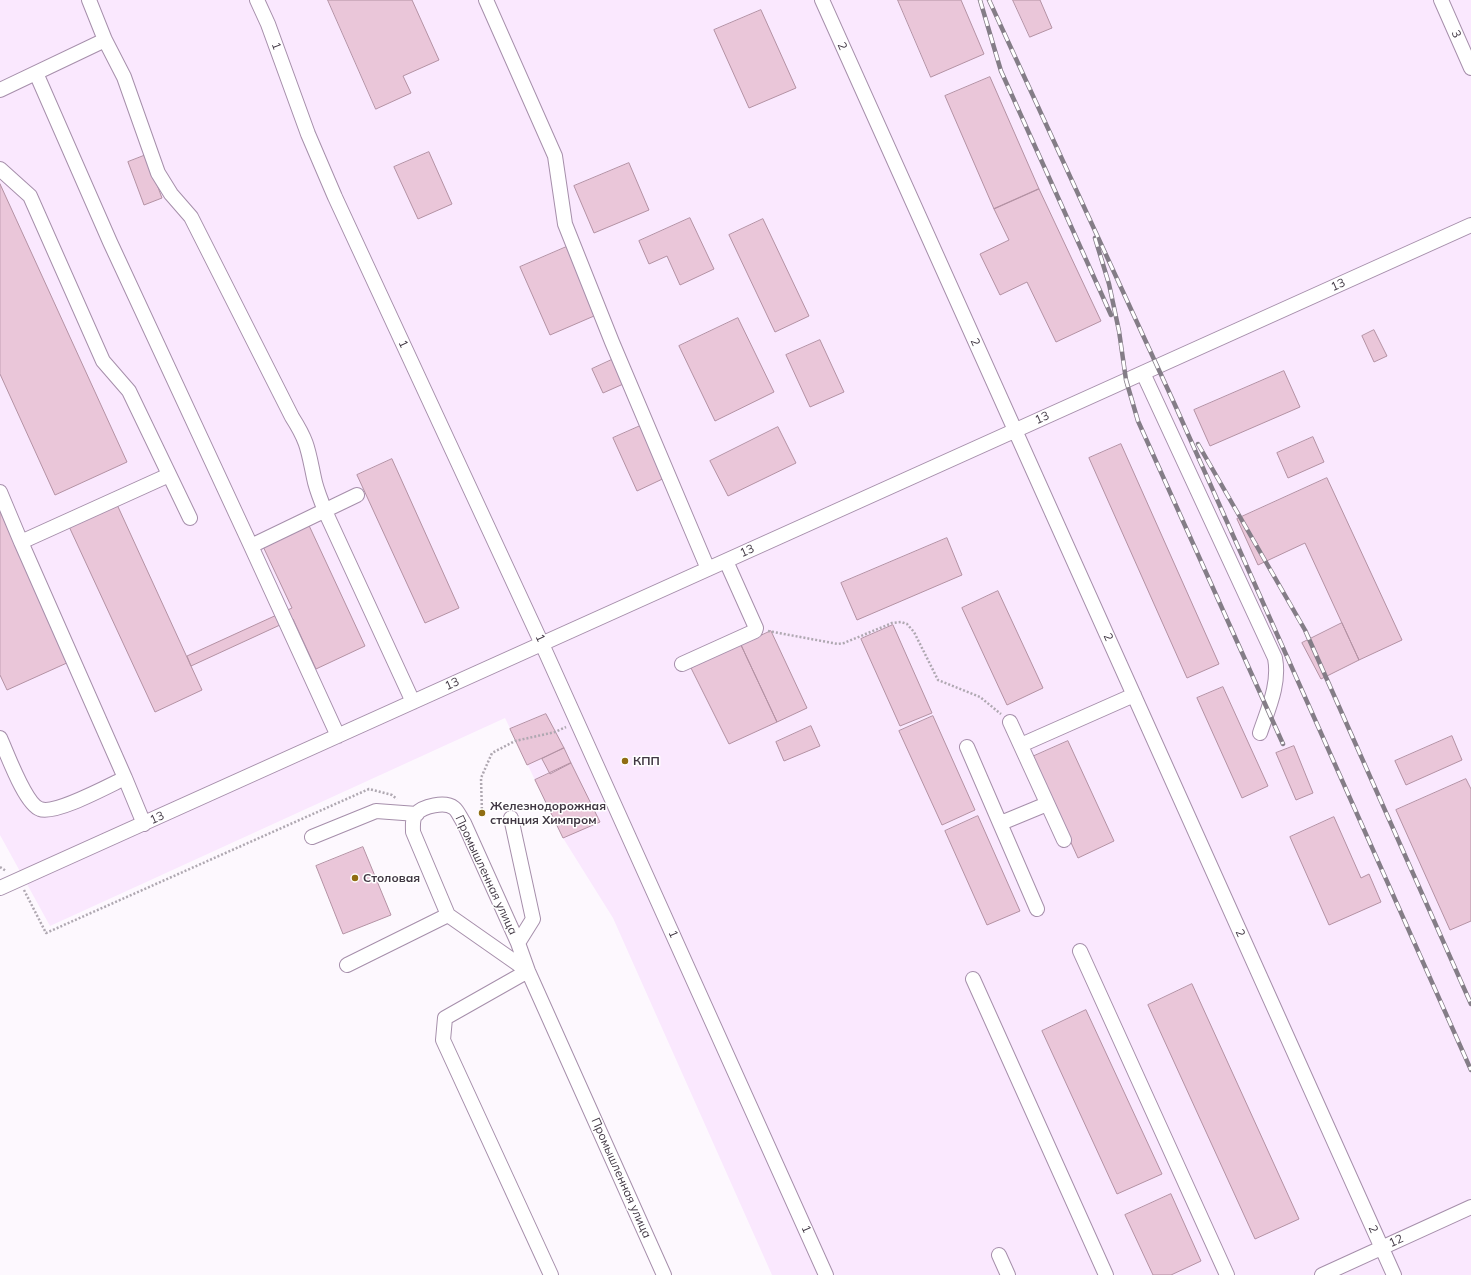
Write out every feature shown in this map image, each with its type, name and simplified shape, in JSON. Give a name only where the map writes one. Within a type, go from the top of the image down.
[{"type":"street","points":[[89,0],[104,40],[124,77],[158,173],[171,194],[191,217],[292,417],[303,434],[310,453],[314,479],[325,511],[413,702]]},
{"type":"street","name":"1","points":[[257,0],[268,24],[308,134],[335,197],[542,644],[826,1275]]},
{"type":"street","points":[[486,0],[555,156],[565,224],[612,342],[708,569]]},
{"type":"street","name":"2","points":[[822,0],[1394,1275]]},
{"type":"street","name":"3","points":[[1441,0],[1471,68]]},
{"type":"street","points":[[0,90],[104,40]]},
{"type":"street","points":[[36,73],[113,249],[338,736]]},
{"type":"street","points":[[0,169],[30,196],[103,361],[129,391],[190,518]]},
{"type":"street","name":"13","points":[[0,888],[1471,225]]},
{"type":"street","points":[[1143,372],[1275,658],[1277,670],[1276,682],[1260,733]]},
{"type":"street","points":[[21,542],[169,475]]},
{"type":"street","points":[[0,492],[144,824]]},
{"type":"street","points":[[251,546],[357,495]]},
{"type":"street","points":[[682,664],[755,631],[756,628],[726,561]]},
{"type":"street","points":[[1021,745],[1134,695]]},
{"type":"street","points":[[1010,722],[1064,840]]},
{"type":"street","points":[[0,738],[29,800],[40,809],[55,810],[125,778]]},
{"type":"street","points":[[967,747],[1037,909]]},
{"type":"street","name":"Промышленная улица","points":[[417,814],[433,805],[446,804],[454,808],[464,823],[518,943],[528,971],[664,1275]]},
{"type":"street","points":[[1001,824],[1047,804]]},
{"type":"street","points":[[312,837],[376,811],[417,814],[413,821],[413,832],[448,915],[347,965]]},
{"type":"street","points":[[511,818],[533,919],[518,943]]},
{"type":"street","name":"Промышленная улица","points":[[448,915],[528,971]]},
{"type":"street","points":[[1080,950],[1227,1275]]},
{"type":"street","points":[[528,971],[445,1018],[443,1040],[551,1275]]},
{"type":"street","points":[[972,979],[1106,1275]]},
{"type":"street","name":"12","points":[[1322,1275],[1471,1207]]},
{"type":"street","points":[[999,1255],[1008,1275]]},
{"type":"path","points":[[756,628],[844,644],[892,623],[901,622],[907,624],[914,632],[938,680],[980,697],[1010,722]]},
{"type":"path","points":[[482,813],[481,778],[492,753],[515,741],[555,732]]},
{"type":"path","points":[[0,867],[21,879],[46,933],[369,789],[392,795],[398,800]]},
{"type":"shaded area","points":[[0,0],[1471,0],[1471,1275],[772,1275],[613,918],[563,838],[505,718],[50,926],[0,835]]},
{"type":"building","points":[[328,0],[412,0],[439,60],[403,76],[411,93],[376,109]]},
{"type":"building","points":[[898,0],[961,0],[984,54],[931,77]]},
{"type":"building","points":[[1013,0],[1040,0],[1052,28],[1030,37]]},
{"type":"building","points":[[761,10],[796,88],[749,108],[714,30]]},
{"type":"building","points":[[990,77],[1039,189],[994,209],[945,96]]},
{"type":"building","points":[[429,152],[452,204],[418,219],[394,167]]},
{"type":"building","points":[[146,155],[162,198],[144,205],[128,162]]},
{"type":"building","points":[[629,163],[649,210],[594,233],[574,186]]},
{"type":"building","points":[[0,184],[127,462],[55,495],[0,374]]},
{"type":"building","points":[[1039,189],[1101,321],[1056,342],[1027,282],[1000,295],[980,254],[1009,240],[994,209]]},
{"type":"building","points":[[690,218],[714,269],[680,285],[667,256],[649,264],[639,241]]},
{"type":"building","points":[[763,219],[809,316],[775,332],[729,235]]},
{"type":"building","points":[[571,245],[601,313],[550,335],[520,267]]},
{"type":"building","points":[[738,318],[774,392],[715,421],[679,346]]},
{"type":"building","points":[[1374,330],[1387,356],[1374,362],[1362,336]]},
{"type":"building","points":[[820,340],[844,392],[810,407],[786,355]]},
{"type":"building","points":[[618,357],[630,381],[603,393],[592,369]]},
{"type":"building","points":[[1284,371],[1300,407],[1210,446],[1194,410]]},
{"type":"building","points":[[647,423],[671,475],[637,491],[613,438]]},
{"type":"building","points":[[778,427],[796,463],[728,496],[710,461]]},
{"type":"building","points":[[1313,437],[1324,462],[1288,478],[1277,453]]},
{"type":"building","points":[[1121,444],[1219,664],[1187,678],[1089,458]]},
{"type":"building","points":[[392,459],[459,608],[425,623],[357,475]]},
{"type":"building","points":[[1327,478],[1402,640],[1359,660],[1305,543],[1258,565],[1237,519]]},
{"type":"building","points":[[114,498],[202,690],[155,712],[66,520]]},
{"type":"building","points":[[0,508],[69,662],[7,690],[0,675]]},
{"type":"building","points":[[306,519],[365,646],[316,669],[293,619],[191,666],[187,656],[292,608],[260,540]]},
{"type":"building","points":[[947,538],[962,575],[857,620],[841,583]]},
{"type":"building","points":[[998,591],[1043,688],[1007,705],[962,608]]},
{"type":"building","points":[[1342,623],[1359,660],[1321,679],[1302,643]]},
{"type":"building","points":[[893,625],[932,713],[900,726],[861,639]]},
{"type":"building","points":[[771,631],[807,708],[777,722],[741,645]]},
{"type":"building","points":[[741,645],[777,722],[729,744],[691,668]]},
{"type":"building","points":[[1223,687],[1268,786],[1242,798],[1197,698]]},
{"type":"building","points":[[546,714],[564,748],[527,765],[510,729]]},
{"type":"building","points":[[933,716],[975,810],[942,825],[899,731]]},
{"type":"building","points":[[811,726],[820,746],[784,761],[776,742]]},
{"type":"building","points":[[1452,736],[1462,760],[1406,785],[1395,761]]},
{"type":"building","points":[[1068,741],[1114,841],[1078,858],[1032,757]]},
{"type":"building","points":[[1294,746],[1313,793],[1296,800],[1276,753]]},
{"type":"building","points":[[564,748],[571,763],[550,774],[542,759]]},
{"type":"building","points":[[571,763],[600,822],[563,838],[535,780]]},
{"type":"building","points":[[1466,779],[1471,789],[1471,921],[1450,930],[1396,810]]},
{"type":"building","points":[[978,816],[1020,911],[987,925],[945,831]]},
{"type":"building","points":[[1334,817],[1361,878],[1369,874],[1381,902],[1329,925],[1290,837]]},
{"type":"building","points":[[363,847],[391,915],[343,934],[316,866]]},
{"type":"building","points":[[1192,984],[1299,1219],[1255,1239],[1148,1005]]},
{"type":"building","points":[[1086,1010],[1162,1174],[1117,1194],[1042,1031]]},
{"type":"building","points":[[1171,1194],[1201,1261],[1171,1275],[1153,1275],[1125,1215]]},
{"type":"railway","points":[[980,0],[1001,71],[1111,315]]},
{"type":"railway","points":[[989,0],[1175,405],[1471,1070]]},
{"type":"railway","points":[[1095,238],[1109,284],[1119,331],[1126,380],[1138,421],[1283,744]]},
{"type":"railway","points":[[1198,444],[1305,630],[1471,1004]]},
{"type":"place","name":"КПП","points":[[625,761]]},
{"type":"place","name":"Железнодорожная станция Химпром","points":[[482,813]]},
{"type":"place","name":"Столовая","points":[[355,878]]}]
